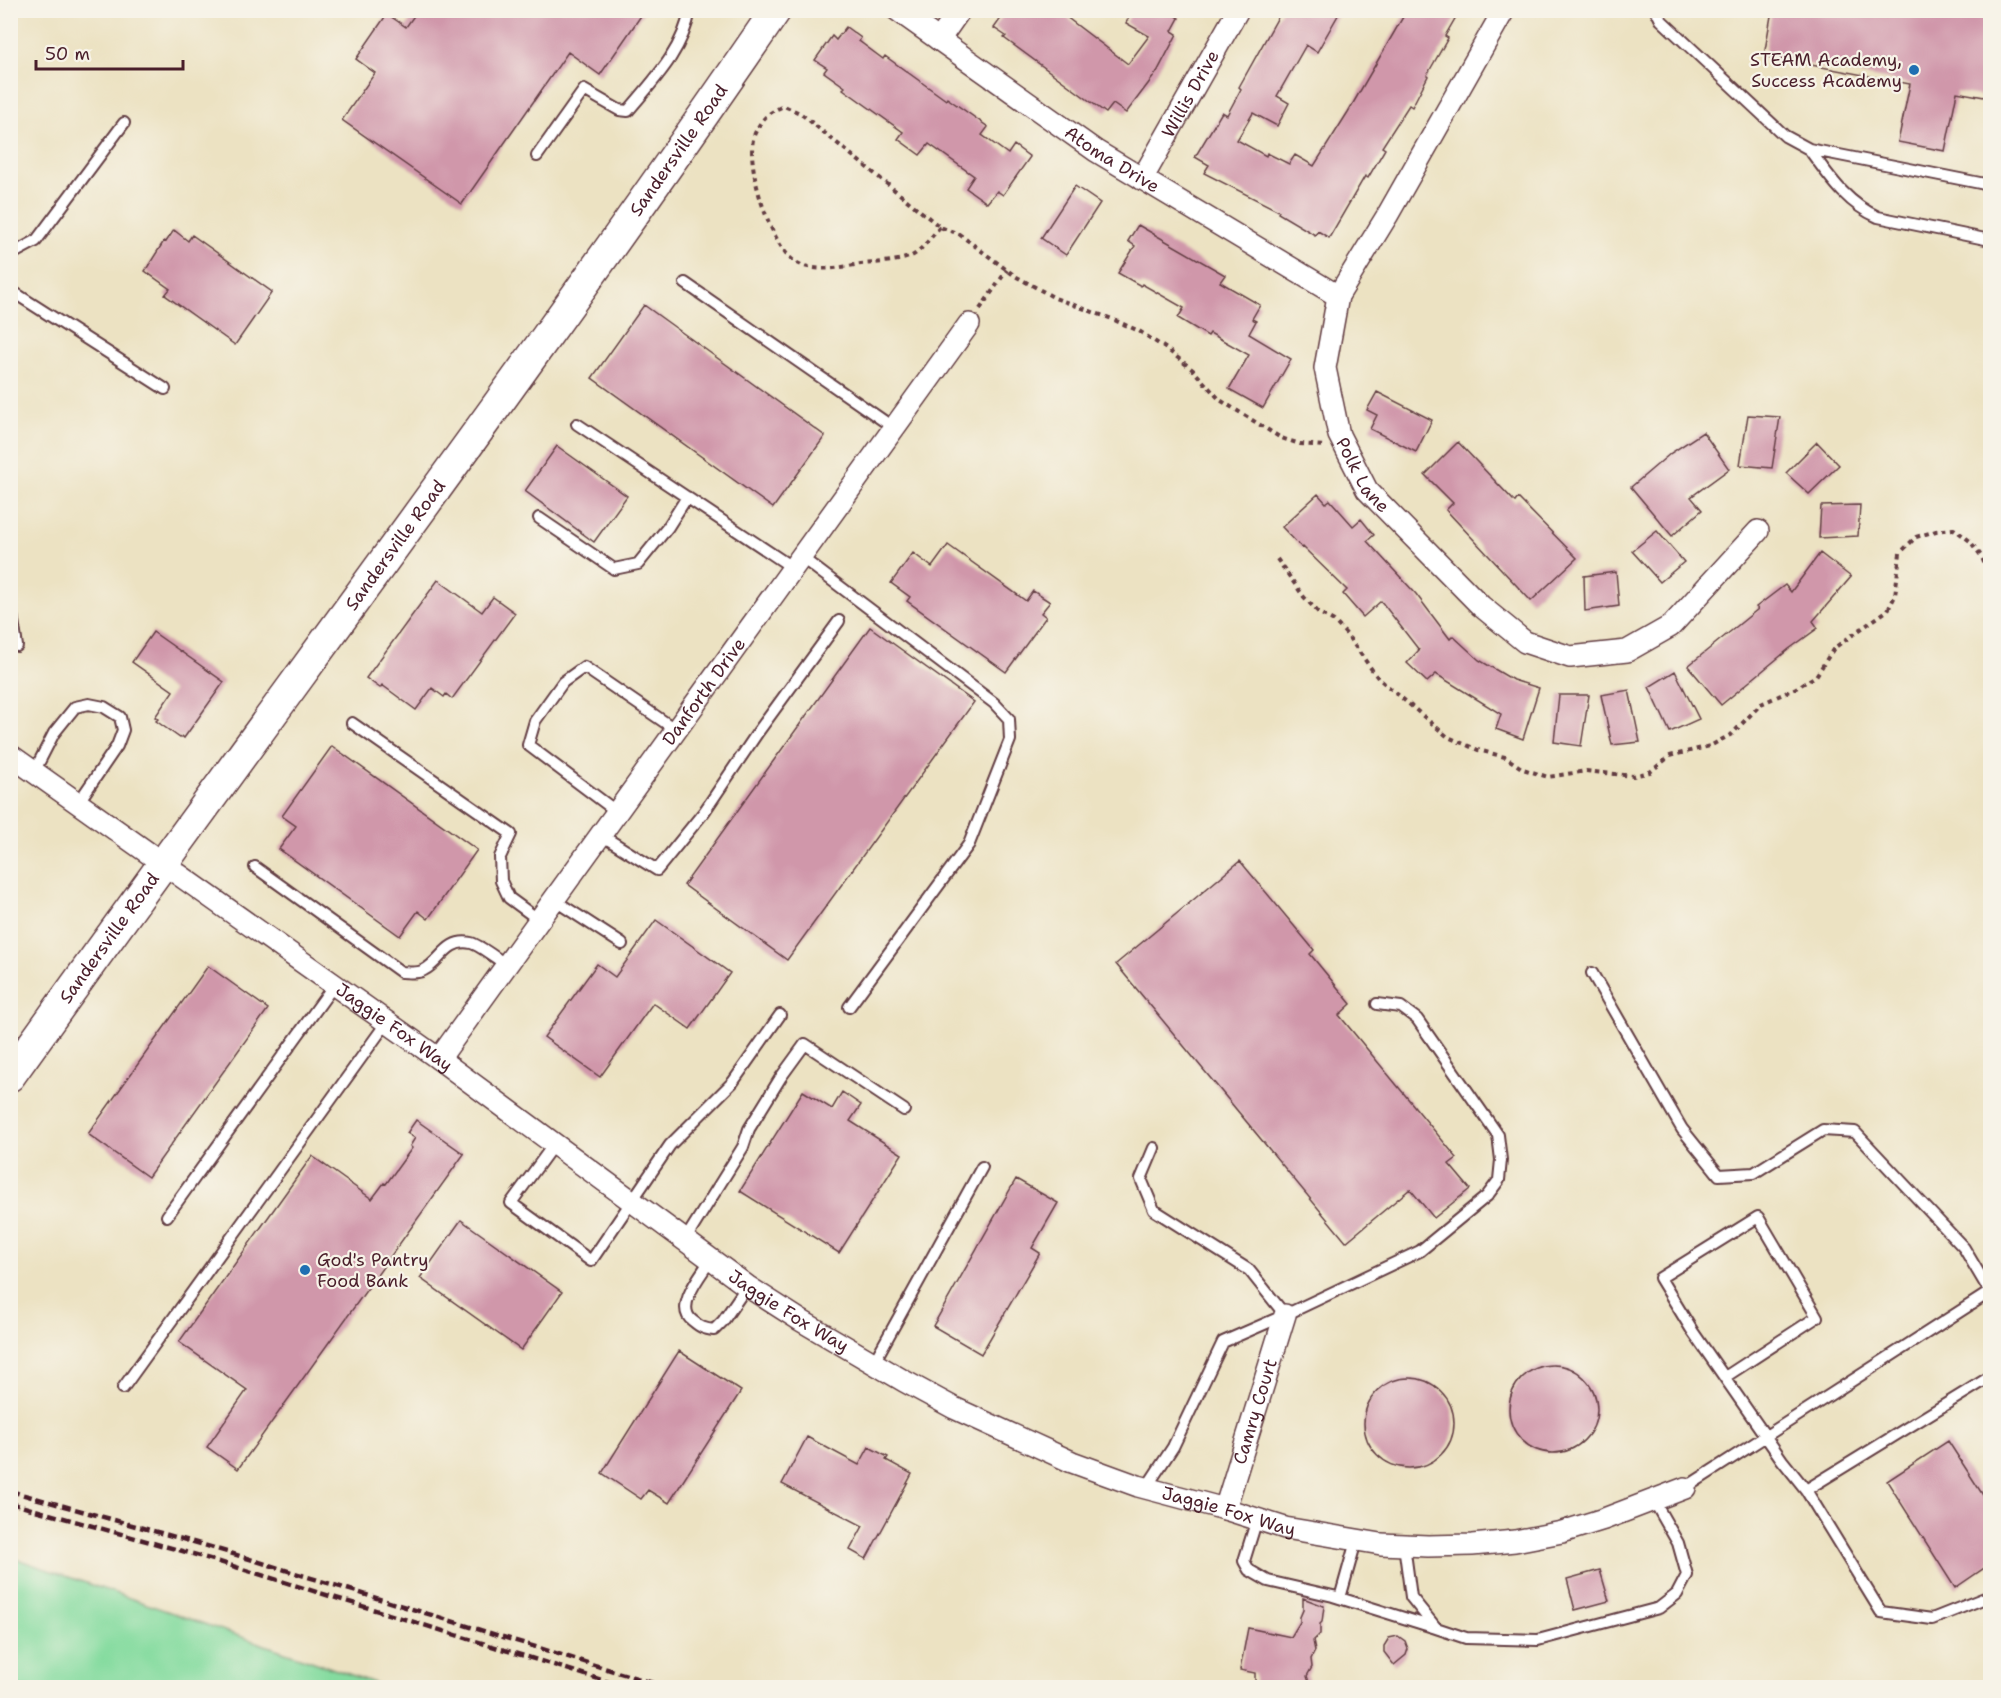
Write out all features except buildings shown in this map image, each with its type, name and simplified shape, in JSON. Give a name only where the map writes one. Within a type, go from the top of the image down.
[{"type":"street","name":"Sandersville Road","points":[[10,1076],[695,129],[776,10]]},
{"type":"street","name":"Atoma Drive","points":[[897,10],[1096,151],[1338,296]]},
{"type":"street","points":[[939,40],[960,10]]},
{"type":"street","name":"Willis Drive","points":[[1142,179],[1238,10]]},
{"type":"street","name":"Polk Lane","points":[[1504,10],[1387,216],[1338,296],[1325,368],[1339,435],[1368,490],[1481,606],[1524,642],[1570,657],[1628,651],[1671,626],[1758,531]]},
{"type":"street","name":"Danforth Drive","points":[[439,1059],[969,324]]},
{"type":"street","name":"Jaggie Fox Way","points":[[10,756],[439,1059],[747,1286],[873,1364],[954,1408],[1072,1462],[1146,1488],[1285,1528],[1356,1541],[1404,1545],[1472,1545],[1515,1541],[1583,1526],[1685,1488]]},
{"type":"street","name":"Camry Court","points":[[1225,1509],[1285,1315]]},
{"type":"lane","points":[[537,156],[584,90],[619,110],[628,111],[670,59],[684,33],[690,10]]},
{"type":"lane","points":[[1656,10],[1661,20],[1785,136],[1809,149],[1990,185]]},
{"type":"lane","points":[[10,255],[36,241],[124,123]]},
{"type":"lane","points":[[1809,149],[1848,199],[1863,211],[1878,217],[1990,240]]},
{"type":"lane","points":[[685,283],[894,428]]},
{"type":"lane","points":[[10,290],[165,389]]},
{"type":"lane","points":[[577,424],[687,497],[797,563],[994,702],[1010,719],[1010,740],[969,844],[849,1007]]},
{"type":"lane","points":[[539,518],[614,569],[638,564],[687,497]]},
{"type":"lane","points":[[10,602],[17,646]]},
{"type":"lane","points":[[601,835],[657,870],[704,812],[758,732],[840,621]]},
{"type":"lane","points":[[617,812],[528,745],[535,721],[563,682],[584,667],[676,730]]},
{"type":"lane","points":[[34,772],[54,733],[75,707],[89,704],[104,707],[120,717],[123,730],[117,746],[78,803]]},
{"type":"lane","points":[[352,723],[511,834],[500,857],[501,881],[509,898],[539,920]]},
{"type":"lane","points":[[255,867],[401,972],[425,970],[445,950],[458,944],[472,943],[507,965]]},
{"type":"lane","points":[[554,900],[622,944]]},
{"type":"lane","points":[[1592,973],[1682,1129],[1719,1175],[1754,1173],[1823,1130],[1855,1132],[1964,1248],[1990,1292],[1685,1488]]},
{"type":"lane","points":[[167,1216],[334,985]]},
{"type":"lane","points":[[1146,1488],[1173,1447],[1222,1342],[1420,1251],[1487,1197],[1499,1180],[1501,1160],[1498,1135],[1431,1038],[1417,1019],[1401,1007],[1377,1004]]},
{"type":"lane","points":[[554,1144],[511,1203],[591,1261],[670,1145],[733,1082],[780,1015]]},
{"type":"lane","points":[[123,1388],[387,1022]]},
{"type":"lane","points":[[685,1240],[743,1147],[749,1130],[781,1077],[805,1044],[904,1110]]},
{"type":"lane","points":[[1154,1148],[1141,1179],[1154,1210],[1249,1270],[1285,1315]]},
{"type":"lane","points":[[873,1364],[982,1167]]},
{"type":"lane","points":[[1725,1377],[1816,1317],[1758,1217],[1660,1278],[1693,1332],[1782,1460],[1806,1490],[1881,1612],[1932,1619],[1990,1596]]},
{"type":"lane","points":[[711,1259],[688,1297],[685,1308],[688,1318],[703,1329],[714,1330],[723,1321],[747,1286]]},
{"type":"lane","points":[[1806,1490],[1990,1377]]},
{"type":"lane","points":[[1257,1519],[1244,1561],[1249,1570],[1268,1581],[1340,1598],[1466,1638],[1538,1640],[1659,1608],[1677,1594],[1687,1575],[1678,1543],[1654,1501]]},
{"type":"lane","points":[[1340,1598],[1356,1541]]},
{"type":"lane","points":[[1404,1545],[1411,1597],[1437,1628]]},
{"type":"path","points":[[940,227],[913,255],[876,263],[813,269],[793,261],[777,239],[757,187],[752,158],[754,135],[768,113],[784,106],[800,113],[940,227],[959,234],[1007,270],[1055,298],[1112,318],[1139,331],[1193,370],[1220,400],[1281,438],[1321,448]]},
{"type":"path","points":[[969,324],[1007,270]]},
{"type":"path","points":[[1277,559],[1304,597],[1318,612],[1334,621],[1347,634],[1378,678],[1448,737],[1478,750],[1505,757],[1523,769],[1548,777],[1586,771],[1633,776],[1650,772],[1670,756],[1710,746],[1732,734],[1761,704],[1816,676],[1833,648],[1888,610],[1894,596],[1900,553],[1916,537],[1954,529],[1970,541],[1982,557],[1990,579]]},
{"type":"green space","points":[[11,1557],[386,1687],[11,1688]]},
{"type":"railway","points":[[10,1491],[204,1545],[669,1688]]},
{"type":"railway","points":[[10,1503],[200,1556],[628,1688]]},
{"type":"place","name":"STEAM Academy, Success Academy","points":[[1914,70]]},
{"type":"place","name":"God's Pantry Food Bank","points":[[305,1270]]}]
